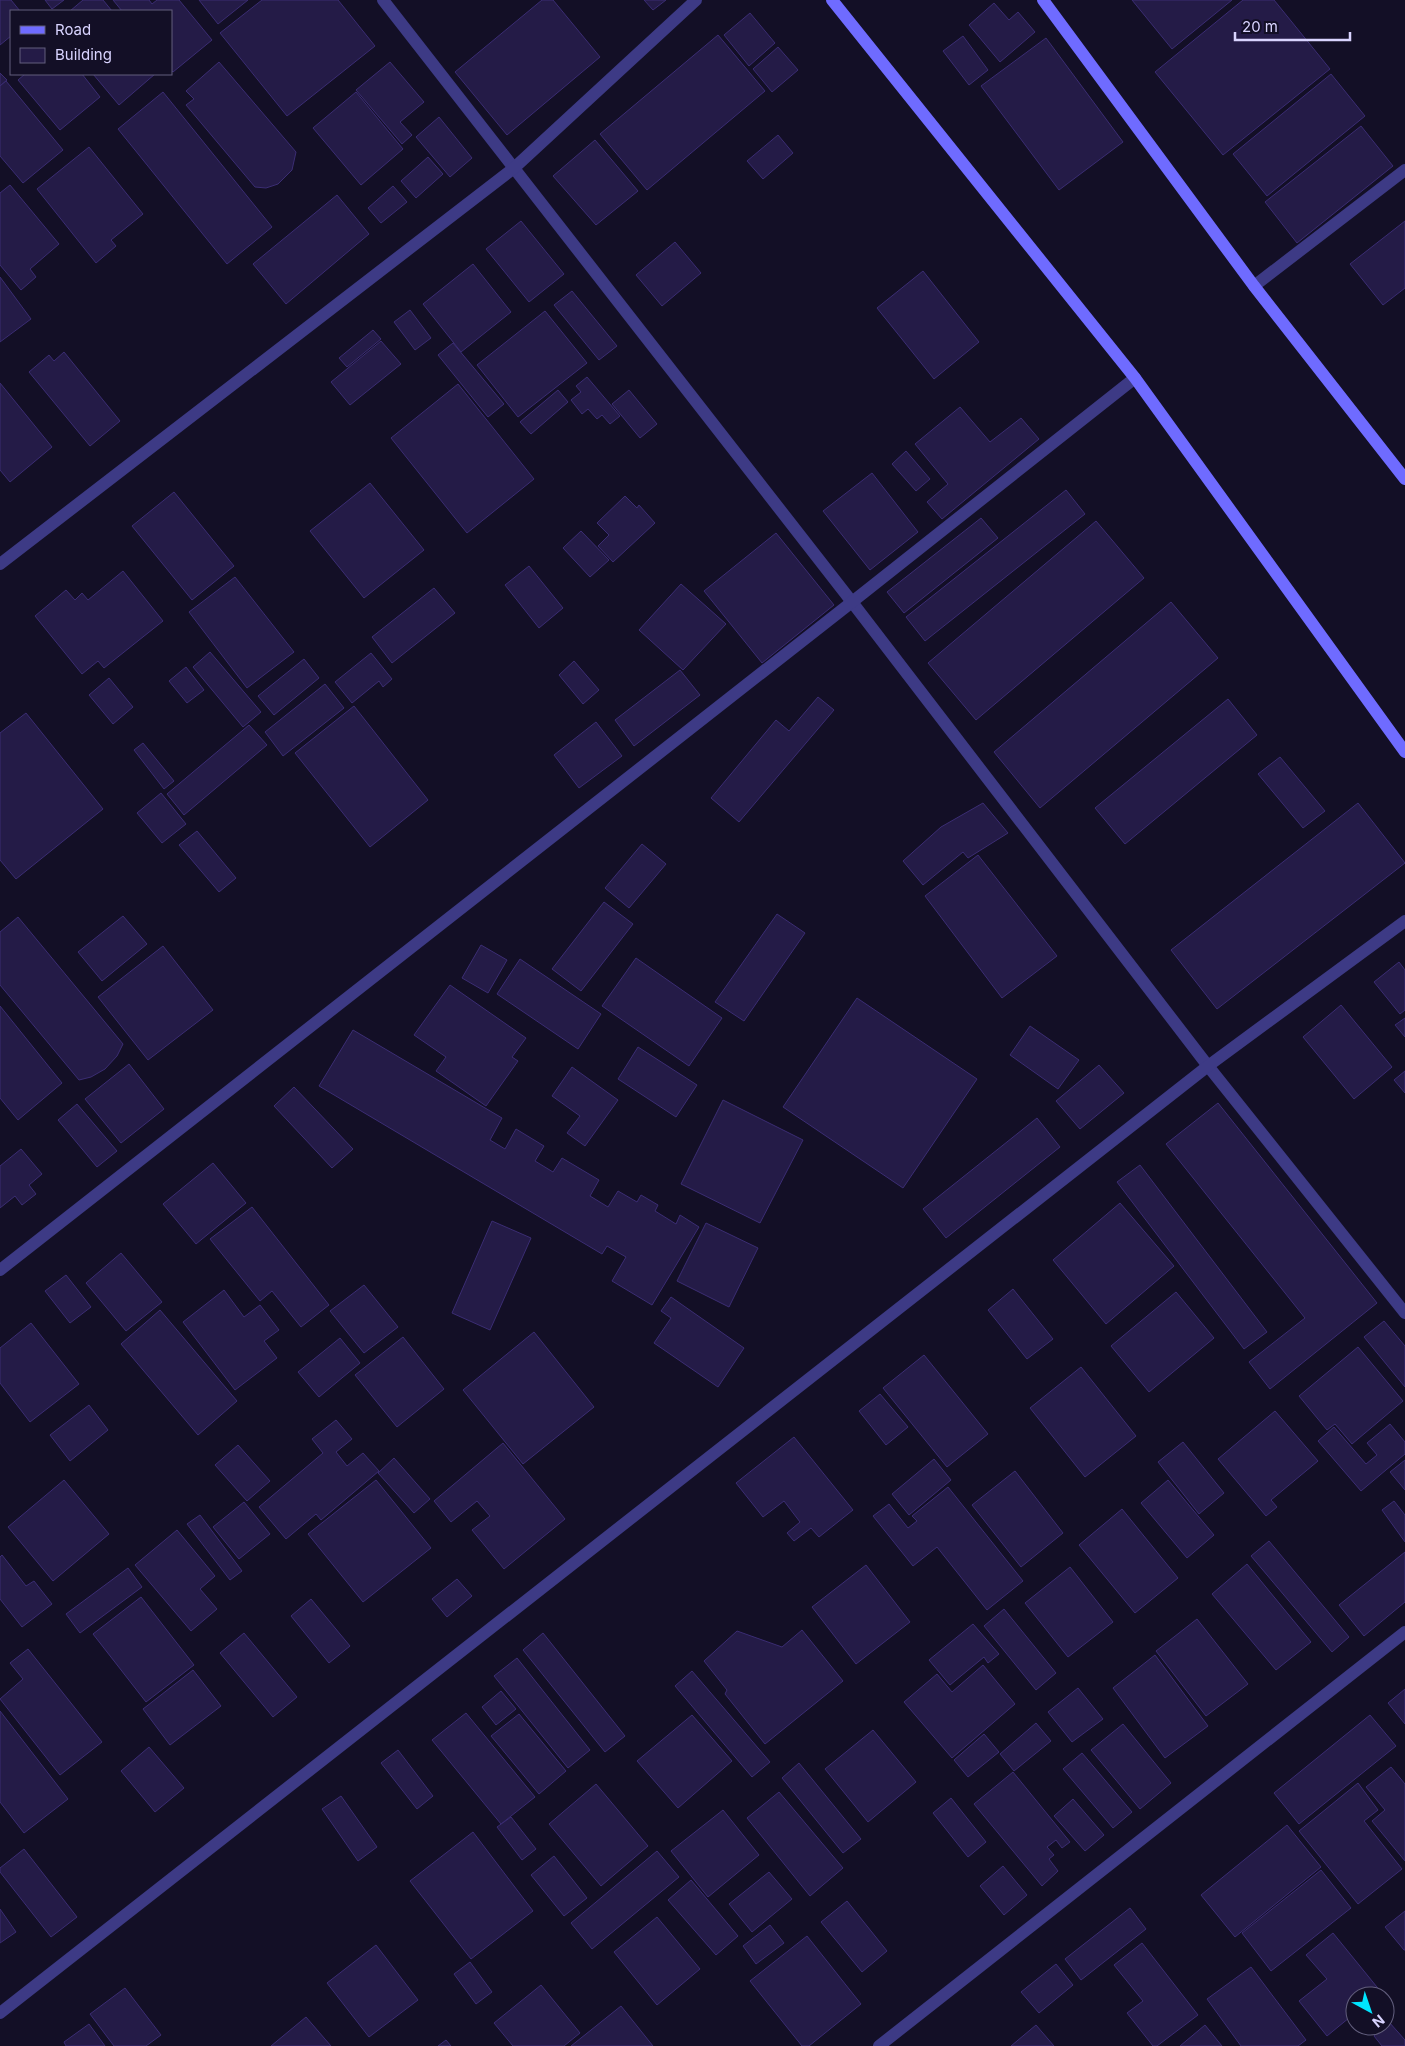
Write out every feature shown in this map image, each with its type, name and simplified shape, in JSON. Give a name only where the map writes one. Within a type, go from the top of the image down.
[{"type":"street","points":[[383,0],[852,602],[1208,1066],[1405,1313]]},
{"type":"street","points":[[0,564],[514,168],[696,0]]},
{"type":"street","points":[[832,0],[1135,378],[1405,752]]},
{"type":"street","points":[[1043,0],[1254,286],[1405,480]]},
{"type":"street","points":[[1254,286],[1405,170]]},
{"type":"street","points":[[0,1270],[1135,378]]},
{"type":"street","points":[[0,2013],[1208,1066],[1405,921]]},
{"type":"street","points":[[879,2046],[1405,1632]]},
{"type":"building","points":[[0,0],[11,0],[19,10],[10,10],[10,37],[0,45]]},
{"type":"building","points":[[45,0],[64,0],[52,9]]},
{"type":"building","points":[[83,0],[103,0],[111,10],[71,10]]},
{"type":"building","points":[[113,0],[149,0],[152,4],[157,0],[179,0],[212,40],[173,72],[172,10],[121,10]]},
{"type":"building","points":[[199,0],[248,0],[218,24]]},
{"type":"building","points":[[262,0],[338,0],[375,46],[287,116],[220,33]]},
{"type":"building","points":[[542,0],[553,0],[600,57],[507,135],[455,72]]},
{"type":"building","points":[[644,0],[666,0],[653,10]]},
{"type":"building","points":[[1132,0],[1232,0],[1172,49]]},
{"type":"building","points":[[1243,0],[1274,0],[1330,69],[1223,155],[1155,72]]},
{"type":"building","points":[[994,3],[1009,20],[1018,12],[1035,32],[1000,62],[969,25]]},
{"type":"building","points":[[750,13],[775,43],[749,66],[724,35]]},
{"type":"building","points":[[718,35],[765,91],[647,190],[600,134]]},
{"type":"building","points":[[963,36],[988,70],[969,85],[943,51]]},
{"type":"building","points":[[1046,38],[1123,142],[1059,190],[981,86]]},
{"type":"building","points":[[778,47],[798,70],[772,92],[753,69]]},
{"type":"building","points":[[219,62],[296,152],[292,170],[278,184],[266,188],[255,187],[186,105],[194,99],[186,91]]},
{"type":"building","points":[[390,62],[424,102],[400,122],[412,135],[402,144],[356,90]]},
{"type":"building","points":[[0,73],[7,80],[0,86]]},
{"type":"building","points":[[1331,74],[1365,116],[1267,196],[1233,154]]},
{"type":"building","points":[[24,75],[83,75],[100,97],[60,130],[18,80]]},
{"type":"building","points":[[94,75],[154,75],[119,105]]},
{"type":"building","points":[[6,81],[63,150],[23,183],[0,156],[0,86]]},
{"type":"building","points":[[163,92],[272,227],[227,264],[118,129]]},
{"type":"building","points":[[356,92],[403,149],[361,185],[313,128]]},
{"type":"building","points":[[439,117],[472,158],[450,177],[416,137]]},
{"type":"building","points":[[1361,126],[1393,166],[1297,243],[1265,202]]},
{"type":"building","points":[[778,135],[793,153],[763,179],[747,161]]},
{"type":"building","points":[[595,140],[638,191],[596,225],[553,176]]},
{"type":"building","points":[[89,147],[143,214],[111,240],[116,246],[96,263],[37,189]]},
{"type":"building","points":[[428,157],[443,174],[416,198],[401,181]]},
{"type":"building","points":[[10,185],[59,244],[30,269],[36,277],[21,290],[0,265],[0,193]]},
{"type":"building","points":[[393,186],[407,202],[381,223],[368,208]]},
{"type":"building","points":[[337,195],[369,234],[286,304],[253,264]]},
{"type":"building","points":[[521,221],[564,274],[529,302],[486,249]]},
{"type":"building","points":[[1405,221],[1405,288],[1383,305],[1350,264]]},
{"type":"building","points":[[675,242],[701,273],[662,306],[636,275]]},
{"type":"building","points":[[473,264],[511,312],[461,352],[423,304]]},
{"type":"building","points":[[923,271],[979,342],[934,379],[877,308]]},
{"type":"building","points":[[0,277],[31,319],[0,342]]},
{"type":"building","points":[[572,291],[617,346],[599,360],[554,305]]},
{"type":"building","points":[[410,310],[431,338],[415,350],[394,322]]},
{"type":"building","points":[[545,311],[587,363],[518,417],[477,365]]},
{"type":"building","points":[[373,330],[381,339],[347,367],[339,358]]},
{"type":"building","points":[[381,341],[401,364],[350,405],[331,382]]},
{"type":"building","points":[[453,343],[504,404],[488,417],[438,355]]},
{"type":"building","points":[[64,352],[120,421],[90,446],[29,372],[49,355],[54,361]]},
{"type":"building","points":[[587,377],[620,416],[610,424],[602,415],[597,419],[588,409],[582,414],[571,400],[581,392],[576,386]]},
{"type":"building","points":[[0,383],[52,447],[10,482],[0,470]]},
{"type":"building","points":[[458,384],[534,479],[467,533],[391,438]]},
{"type":"building","points":[[558,390],[568,402],[531,434],[520,422]]},
{"type":"building","points":[[629,390],[657,424],[640,438],[612,404]]},
{"type":"building","points":[[960,407],[990,442],[1021,418],[1039,439],[942,519],[927,502],[948,484],[915,444]]},
{"type":"building","points":[[906,451],[930,479],[916,491],[892,464]]},
{"type":"building","points":[[872,473],[918,532],[870,570],[823,511]]},
{"type":"building","points":[[370,483],[424,550],[364,598],[310,531]]},
{"type":"building","points":[[1066,490],[1085,514],[925,641],[906,617]]},
{"type":"building","points":[[174,492],[234,566],[192,600],[132,526]]},
{"type":"building","points":[[625,496],[637,508],[639,505],[655,523],[613,562],[598,546],[609,535],[597,523]]},
{"type":"building","points":[[981,518],[998,538],[904,613],[887,592]]},
{"type":"building","points":[[1096,521],[1144,578],[976,720],[928,663]]},
{"type":"building","points":[[581,531],[609,560],[590,577],[563,548]]},
{"type":"building","points":[[776,533],[834,605],[762,663],[704,591]]},
{"type":"building","points":[[529,566],[563,608],[539,628],[505,585]]},
{"type":"building","points":[[123,571],[163,621],[104,668],[98,661],[82,674],[35,616],[66,590],[75,600],[82,593],[88,600]]},
{"type":"building","points":[[235,577],[294,652],[247,688],[189,612]]},
{"type":"building","points":[[681,584],[726,624],[683,670],[639,630]]},
{"type":"building","points":[[434,588],[455,613],[392,663],[372,637]]},
{"type":"building","points":[[1171,602],[1218,658],[1040,808],[994,752]]},
{"type":"building","points":[[210,652],[261,712],[243,727],[193,667]]},
{"type":"building","points":[[371,653],[392,679],[383,687],[379,681],[352,703],[335,682]]},
{"type":"building","points":[[304,659],[319,678],[274,715],[258,696]]},
{"type":"building","points":[[574,661],[599,690],[583,704],[559,675]]},
{"type":"building","points":[[186,667],[204,690],[187,703],[169,681]]},
{"type":"building","points":[[680,670],[700,695],[634,746],[615,720]]},
{"type":"building","points":[[109,678],[133,707],[113,724],[89,695]]},
{"type":"building","points":[[325,684],[344,708],[283,756],[265,732]]},
{"type":"building","points":[[818,697],[834,710],[739,822],[711,798],[776,720],[789,731]]},
{"type":"building","points":[[1228,699],[1257,735],[1125,844],[1095,808]]},
{"type":"building","points":[[354,706],[428,800],[370,847],[295,753]]},
{"type":"building","points":[[26,713],[103,809],[16,879],[0,860],[0,733]]},
{"type":"building","points":[[596,722],[622,756],[579,788],[554,755]]},
{"type":"building","points":[[249,725],[267,745],[184,815],[167,794]]},
{"type":"building","points":[[143,743],[174,781],[164,789],[134,750]]},
{"type":"building","points":[[1280,757],[1325,811],[1303,828],[1258,774]]},
{"type":"building","points":[[161,793],[186,824],[162,843],[137,813]]},
{"type":"building","points":[[983,803],[1008,833],[968,858],[963,852],[923,885],[903,861],[941,827]]},
{"type":"building","points":[[1358,803],[1405,863],[1217,1009],[1171,950]]},
{"type":"building","points":[[197,831],[236,878],[219,892],[179,845]]},
{"type":"building","points":[[642,844],[666,864],[629,908],[605,888]]},
{"type":"building","points":[[978,855],[1057,956],[1002,998],[925,896]]},
{"type":"building","points":[[604,902],[633,924],[581,991],[552,969]]},
{"type":"building","points":[[777,914],[805,933],[744,1021],[715,1002]]},
{"type":"building","points":[[123,916],[147,944],[102,981],[78,952]]},
{"type":"building","points":[[18,917],[123,1044],[117,1056],[105,1069],[91,1077],[79,1080],[0,985],[0,932]]},
{"type":"building","points":[[481,945],[507,960],[488,993],[462,978]]},
{"type":"building","points":[[163,946],[213,1010],[148,1060],[98,997]]},
{"type":"building","points":[[636,958],[722,1018],[689,1066],[602,1006]]},
{"type":"building","points":[[520,959],[601,1014],[578,1049],[497,994]]},
{"type":"building","points":[[1399,962],[1405,970],[1405,1010],[1400,1014],[1374,982]]},
{"type":"building","points":[[450,985],[526,1038],[512,1057],[518,1061],[486,1106],[436,1071],[446,1057],[414,1035]]},
{"type":"building","points":[[857,998],[977,1079],[903,1188],[783,1107]]},
{"type":"building","points":[[1341,1005],[1392,1067],[1354,1099],[1303,1037]]},
{"type":"building","points":[[0,1006],[62,1083],[18,1120],[0,1098]]},
{"type":"building","points":[[1405,1018],[1405,1037],[1395,1025]]},
{"type":"building","points":[[1030,1026],[1079,1060],[1058,1089],[1010,1055]]},
{"type":"building","points":[[353,1030],[502,1118],[490,1140],[505,1149],[516,1129],[544,1146],[535,1161],[553,1172],[562,1158],[599,1180],[590,1196],[608,1207],[618,1191],[637,1202],[641,1195],[658,1205],[655,1211],[676,1224],[680,1215],[699,1227],[652,1305],[612,1281],[626,1257],[607,1246],[602,1254],[319,1086]]},
{"type":"building","points":[[638,1047],[697,1085],[676,1117],[618,1079]]},
{"type":"building","points":[[129,1064],[164,1109],[121,1143],[85,1099]]},
{"type":"building","points":[[1099,1065],[1124,1093],[1080,1129],[1056,1101]]},
{"type":"building","points":[[572,1067],[618,1100],[585,1146],[567,1133],[580,1116],[552,1096]]},
{"type":"building","points":[[1405,1071],[1405,1093],[1394,1080]]},
{"type":"building","points":[[294,1087],[353,1149],[332,1168],[274,1106]]},
{"type":"building","points":[[723,1100],[803,1140],[760,1223],[681,1184]]},
{"type":"building","points":[[1218,1103],[1377,1303],[1270,1389],[1249,1362],[1305,1318],[1166,1144]]},
{"type":"building","points":[[77,1104],[117,1151],[97,1167],[58,1120]]},
{"type":"building","points":[[1037,1118],[1060,1147],[946,1238],[923,1209]]},
{"type":"building","points":[[21,1149],[42,1174],[29,1185],[36,1194],[22,1205],[15,1196],[0,1208],[0,1166]]},
{"type":"building","points":[[213,1163],[246,1203],[196,1244],[163,1204]]},
{"type":"building","points":[[1140,1165],[1267,1332],[1244,1349],[1117,1182]]},
{"type":"building","points":[[1120,1203],[1174,1266],[1106,1324],[1053,1260]]},
{"type":"building","points":[[252,1207],[329,1305],[301,1327],[272,1291],[260,1301],[210,1239]]},
{"type":"building","points":[[492,1221],[531,1238],[490,1330],[452,1313]]},
{"type":"building","points":[[706,1223],[758,1248],[729,1307],[677,1281]]},
{"type":"building","points":[[121,1253],[162,1302],[126,1331],[86,1283]]},
{"type":"building","points":[[66,1275],[91,1307],[70,1323],[45,1291]]},
{"type":"building","points":[[364,1285],[398,1327],[364,1353],[330,1311]]},
{"type":"building","points":[[1013,1289],[1053,1339],[1027,1359],[988,1310]]},
{"type":"building","points":[[224,1290],[244,1317],[260,1305],[279,1330],[264,1341],[277,1358],[235,1390],[183,1322]]},
{"type":"building","points":[[1176,1292],[1214,1338],[1149,1392],[1111,1346]]},
{"type":"building","points":[[671,1297],[744,1348],[718,1387],[654,1343],[671,1318],[661,1311]]},
{"type":"building","points":[[160,1310],[237,1401],[198,1435],[121,1344]]},
{"type":"building","points":[[1384,1321],[1405,1346],[1405,1387],[1364,1337]]},
{"type":"building","points":[[31,1323],[79,1384],[30,1422],[0,1383],[0,1348]]},
{"type":"building","points":[[534,1332],[594,1407],[523,1464],[463,1390]]},
{"type":"building","points":[[403,1337],[444,1389],[397,1427],[355,1375]]},
{"type":"building","points":[[340,1338],[360,1363],[319,1397],[298,1372]]},
{"type":"building","points":[[1358,1347],[1403,1401],[1352,1444],[1335,1424],[1327,1430],[1299,1396]]},
{"type":"building","points":[[924,1355],[988,1434],[947,1467],[883,1388]]},
{"type":"building","points":[[1081,1367],[1136,1436],[1085,1477],[1030,1408]]},
{"type":"building","points":[[880,1394],[908,1427],[886,1445],[859,1411]]},
{"type":"building","points":[[89,1405],[108,1430],[70,1461],[50,1435]]},
{"type":"building","points":[[1275,1411],[1318,1461],[1271,1500],[1277,1507],[1266,1516],[1218,1459]]},
{"type":"building","points":[[336,1420],[352,1439],[336,1452],[347,1466],[363,1453],[379,1471],[321,1520],[316,1514],[286,1539],[259,1507],[323,1453],[312,1439]]},
{"type":"building","points":[[1390,1424],[1405,1442],[1405,1454],[1361,1491],[1318,1441],[1334,1427],[1366,1464],[1377,1455],[1367,1443]]},
{"type":"building","points":[[794,1437],[853,1510],[819,1537],[811,1528],[794,1541],[787,1533],[800,1522],[784,1501],[763,1517],[736,1483]]},
{"type":"building","points":[[1183,1442],[1224,1493],[1199,1514],[1158,1462]]},
{"type":"building","points":[[503,1443],[565,1519],[504,1569],[472,1530],[490,1516],[477,1501],[451,1522],[434,1501]]},
{"type":"building","points":[[238,1445],[270,1481],[247,1501],[215,1465]]},
{"type":"building","points":[[394,1458],[430,1499],[414,1513],[378,1473]]},
{"type":"building","points":[[934,1459],[951,1480],[909,1515],[892,1494]]},
{"type":"building","points":[[1405,1460],[1405,1490],[1390,1472]]},
{"type":"building","points":[[1015,1471],[1063,1533],[1021,1567],[972,1505]]},
{"type":"building","points":[[64,1480],[109,1534],[53,1581],[8,1527]]},
{"type":"building","points":[[376,1480],[431,1548],[363,1602],[308,1534]]},
{"type":"building","points":[[1168,1480],[1214,1535],[1187,1558],[1141,1503]]},
{"type":"building","points":[[948,1487],[1023,1581],[987,1610],[937,1547],[913,1566],[873,1516],[889,1504],[908,1528],[917,1521],[912,1516]]},
{"type":"building","points":[[1394,1501],[1405,1515],[1405,1542],[1382,1510]]},
{"type":"building","points":[[244,1502],[270,1534],[239,1559],[213,1527]]},
{"type":"building","points":[[1122,1509],[1178,1578],[1135,1613],[1079,1545]]},
{"type":"building","points":[[200,1515],[242,1571],[230,1580],[187,1524]]},
{"type":"building","points":[[177,1530],[215,1576],[200,1589],[217,1609],[191,1631],[135,1565]]},
{"type":"building","points":[[1269,1541],[1349,1637],[1332,1652],[1251,1556]]},
{"type":"building","points":[[1405,1552],[1405,1602],[1364,1636],[1339,1605]]},
{"type":"building","points":[[2,1555],[26,1586],[34,1581],[52,1604],[22,1627],[0,1599],[0,1557]]},
{"type":"building","points":[[1247,1564],[1311,1642],[1276,1670],[1212,1594]]},
{"type":"building","points":[[866,1565],[910,1622],[856,1664],[812,1607]]},
{"type":"building","points":[[1070,1567],[1113,1622],[1068,1657],[1025,1603]]},
{"type":"building","points":[[128,1568],[142,1587],[80,1633],[66,1614]]},
{"type":"building","points":[[457,1579],[472,1596],[447,1617],[432,1599]]},
{"type":"building","points":[[141,1597],[194,1665],[146,1702],[93,1634]]},
{"type":"building","points":[[311,1599],[350,1646],[329,1663],[291,1616]]},
{"type":"building","points":[[1004,1609],[1056,1673],[1036,1690],[984,1626]]},
{"type":"building","points":[[1197,1619],[1248,1684],[1206,1716],[1156,1651]]},
{"type":"building","points":[[973,1624],[999,1654],[988,1663],[984,1657],[950,1685],[929,1660]]},
{"type":"building","points":[[802,1630],[843,1681],[765,1744],[725,1694],[727,1690],[704,1661],[737,1631],[782,1647]]},
{"type":"building","points":[[244,1633],[297,1697],[273,1717],[220,1653]]},
{"type":"building","points":[[543,1633],[625,1736],[605,1752],[523,1650]]},
{"type":"building","points":[[28,1649],[102,1742],[60,1775],[0,1699],[23,1679],[10,1663]]},
{"type":"building","points":[[1155,1655],[1208,1726],[1165,1758],[1113,1688]]},
{"type":"building","points":[[517,1658],[590,1750],[568,1768],[494,1676]]},
{"type":"building","points":[[983,1665],[1015,1704],[952,1758],[904,1702],[937,1674],[952,1692]]},
{"type":"building","points":[[193,1670],[221,1706],[170,1745],[143,1709]]},
{"type":"building","points":[[692,1671],[770,1762],[752,1777],[675,1686]]},
{"type":"building","points":[[1078,1688],[1103,1719],[1072,1742],[1048,1712]]},
{"type":"building","points":[[1405,1689],[1405,1724],[1388,1703]]},
{"type":"building","points":[[501,1691],[516,1709],[496,1725],[482,1707]]},
{"type":"building","points":[[0,1711],[68,1799],[24,1833],[0,1802]]},
{"type":"building","points":[[466,1713],[535,1797],[501,1824],[432,1740]]},
{"type":"building","points":[[519,1714],[566,1771],[539,1794],[491,1736]]},
{"type":"building","points":[[692,1715],[732,1761],[678,1808],[637,1761]]},
{"type":"building","points":[[1370,1715],[1396,1746],[1299,1824],[1274,1793]]},
{"type":"building","points":[[1036,1723],[1051,1741],[1014,1771],[1000,1754]]},
{"type":"building","points":[[1123,1724],[1171,1783],[1140,1809],[1091,1750]]},
{"type":"building","points":[[873,1730],[916,1782],[868,1822],[825,1769]]},
{"type":"building","points":[[984,1734],[999,1752],[968,1777],[954,1760]]},
{"type":"building","points":[[149,1747],[184,1788],[155,1812],[121,1771]]},
{"type":"building","points":[[398,1750],[433,1796],[417,1809],[381,1763]]},
{"type":"building","points":[[1082,1753],[1132,1812],[1113,1828],[1063,1769]]},
{"type":"building","points":[[799,1763],[861,1839],[843,1853],[782,1778]]},
{"type":"building","points":[[1391,1767],[1405,1784],[1405,1861],[1372,1821],[1385,1810],[1366,1787]]},
{"type":"building","points":[[1013,1772],[1070,1842],[1062,1848],[1056,1840],[1047,1847],[1054,1855],[1049,1859],[1058,1871],[1042,1886],[974,1804]]},
{"type":"building","points":[[1358,1783],[1378,1810],[1364,1821],[1402,1869],[1358,1904],[1299,1831]]},
{"type":"building","points":[[596,1784],[648,1846],[601,1886],[549,1824]]},
{"type":"building","points":[[779,1792],[843,1868],[810,1896],[747,1818]]},
{"type":"building","points":[[341,1796],[377,1847],[358,1861],[322,1809]]},
{"type":"building","points":[[951,1798],[986,1842],[968,1857],[933,1813]]},
{"type":"building","points":[[1073,1799],[1104,1835],[1085,1851],[1054,1816]]},
{"type":"building","points":[[723,1810],[759,1855],[708,1897],[671,1851]]},
{"type":"building","points":[[511,1817],[536,1849],[522,1860],[497,1827]]},
{"type":"building","points":[[1287,1825],[1321,1867],[1235,1937],[1201,1895]]},
{"type":"building","points":[[473,1832],[533,1911],[471,1959],[410,1881]]},
{"type":"building","points":[[24,1849],[77,1917],[51,1937],[0,1872],[0,1868]]},
{"type":"building","points":[[657,1851],[679,1877],[592,1949],[571,1923]]},
{"type":"building","points":[[554,1856],[587,1898],[564,1916],[531,1875]]},
{"type":"building","points":[[1003,1866],[1027,1895],[1004,1915],[980,1886]]},
{"type":"building","points":[[1321,1870],[1351,1908],[1271,1971],[1242,1933]]},
{"type":"building","points":[[769,1872],[792,1899],[752,1932],[729,1904]]},
{"type":"building","points":[[691,1880],[738,1936],[716,1955],[668,1900]]},
{"type":"building","points":[[847,1901],[887,1951],[862,1972],[821,1922]]},
{"type":"building","points":[[1130,1908],[1146,1929],[1081,1980],[1065,1959]]},
{"type":"building","points":[[0,1909],[16,1932],[0,1943]]},
{"type":"building","points":[[1405,1911],[1405,1950],[1404,1950],[1385,1927]]},
{"type":"building","points":[[657,1917],[700,1969],[657,2005],[614,1952]]},
{"type":"building","points":[[770,1925],[784,1943],[756,1964],[743,1946]]},
{"type":"building","points":[[1333,1933],[1376,1986],[1345,1986],[1345,2021],[1327,2036],[1299,2001],[1327,1979],[1306,1955]]},
{"type":"building","points":[[807,1936],[861,2004],[809,2046],[802,2046],[750,1981]]},
{"type":"building","points":[[1142,1943],[1198,2015],[1157,2046],[1153,2046],[1127,2013],[1143,2001],[1114,1965]]},
{"type":"building","points":[[376,1945],[418,2000],[369,2037],[327,1983]]},
{"type":"building","points":[[470,1962],[492,1992],[476,2004],[454,1974]]},
{"type":"building","points":[[1056,1964],[1073,1985],[1039,2013],[1021,1992]]},
{"type":"building","points":[[1251,1967],[1306,2040],[1298,2046],[1241,2046],[1207,1999]]},
{"type":"building","points":[[541,1985],[580,2033],[564,2046],[513,2046],[494,2023]]},
{"type":"building","points":[[125,1988],[161,2035],[146,2046],[114,2046],[90,2014]]},
{"type":"building","points":[[621,2006],[653,2046],[571,2046]]},
{"type":"building","points":[[306,2017],[331,2046],[271,2046]]},
{"type":"building","points":[[89,2024],[105,2046],[66,2046],[64,2042]]},
{"type":"building","points":[[1036,2025],[1054,2046],[1011,2046]]},
{"type":"building","points":[[1205,2025],[1222,2046],[1180,2046]]},
{"type":"building","points":[[1395,2029],[1405,2040],[1405,2046],[1382,2046],[1374,2036],[1395,2036]]},
{"type":"building","points":[[446,2040],[451,2046],[438,2046]]}]
